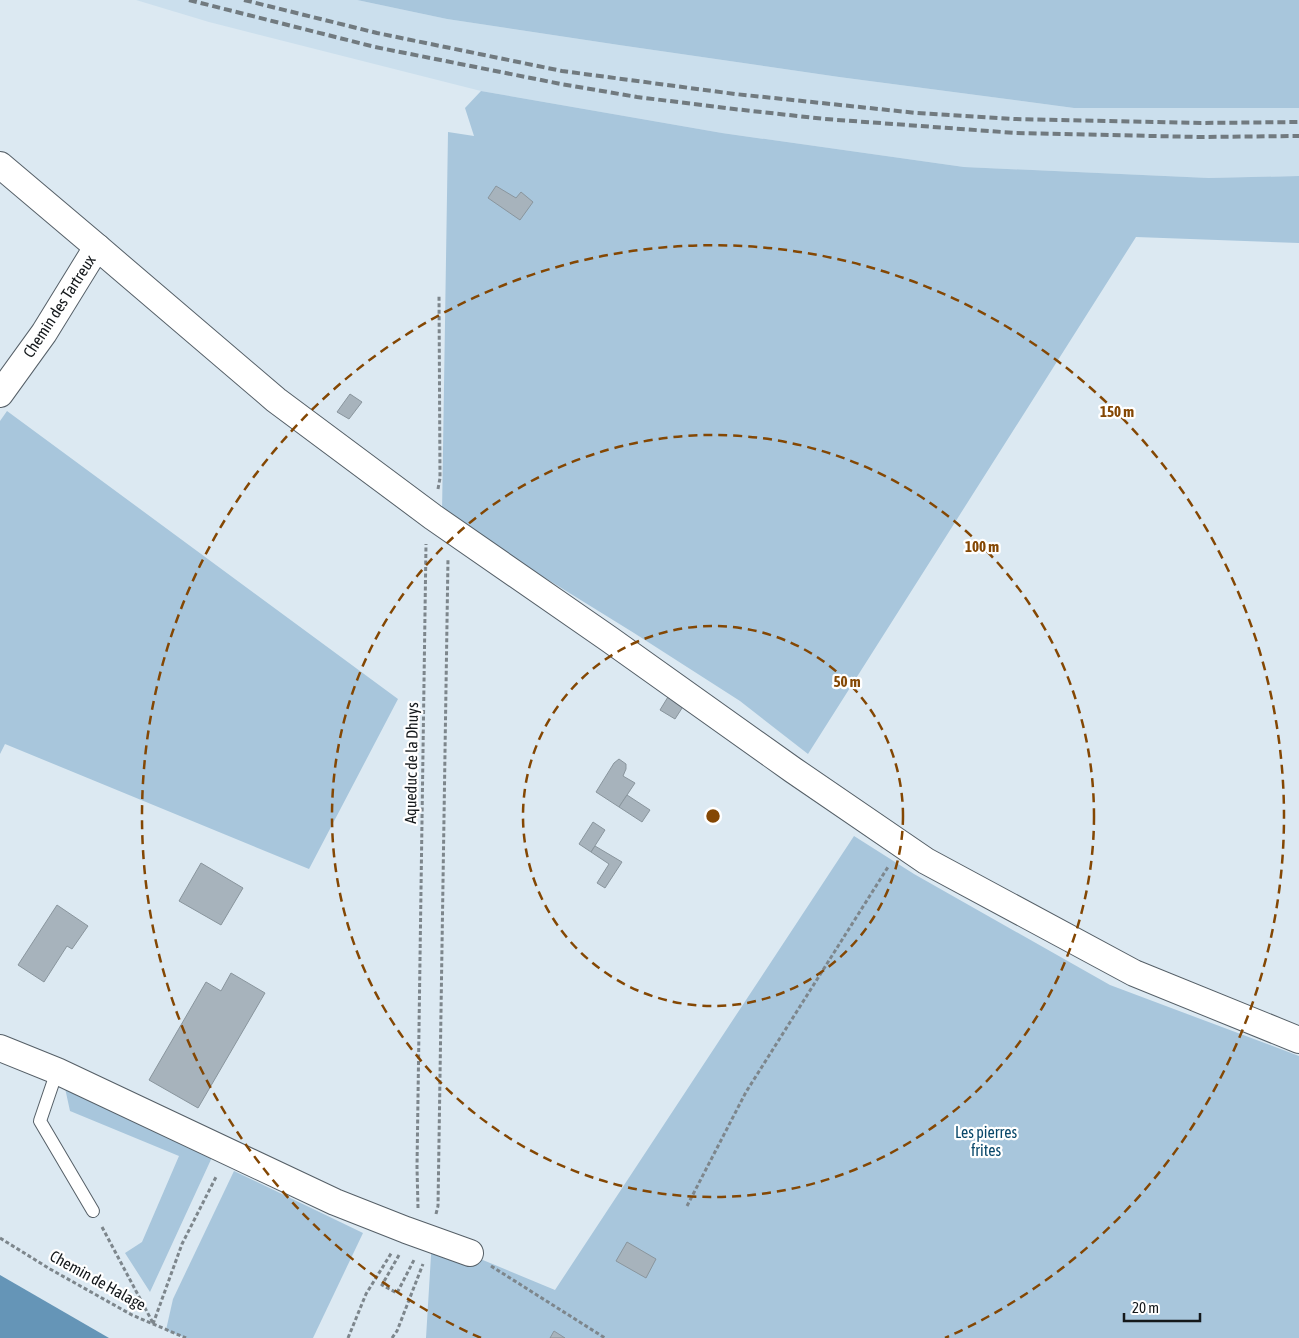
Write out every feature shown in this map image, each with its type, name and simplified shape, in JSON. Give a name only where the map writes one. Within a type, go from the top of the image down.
[{"type":"street","name":"Chemin des Tartreux","points":[[0,165],[97,247],[44,334],[0,394]]},
{"type":"street","points":[[97,247],[276,400],[433,517],[793,770],[926,860],[1134,972],[1299,1040]]},
{"type":"street","points":[[0,1048],[57,1071],[334,1202],[410,1245],[470,1253]]},
{"type":"lane","points":[[57,1071],[40,1121],[93,1212]]},
{"type":"path","name":"Aqueduc de la Dhuys","points":[[410,1245],[418,1208],[426,540],[433,517],[440,478],[439,295]]},
{"type":"path","points":[[410,1245],[397,1293],[382,1286],[410,1245],[438,1206],[448,549]]},
{"type":"path","points":[[687,1206],[746,1092],[902,843]]},
{"type":"path","points":[[153,1324],[182,1244],[229,1153]]},
{"type":"path","points":[[93,1212],[153,1324]]},
{"type":"path","name":"Chemin de Halage","points":[[0,1238],[50,1269],[132,1315],[186,1338]]},
{"type":"path","points":[[348,1338],[366,1294],[410,1245]]},
{"type":"path","points":[[392,1338],[430,1249],[410,1245]]},
{"type":"path","points":[[470,1253],[605,1338]]},
{"type":"shaded area","points":[[136,0],[357,0],[447,19],[619,45],[839,77],[1074,108],[1299,108],[1299,176],[1209,178],[964,167],[722,133],[481,91],[209,22]]},
{"type":"shaded area","points":[[0,1275],[109,1338],[0,1338]]},
{"type":"green space","points":[[357,0],[1299,0],[1299,108],[1074,108],[839,77],[619,45],[447,19]]},
{"type":"green space","points":[[481,91],[722,133],[964,167],[1209,178],[1299,176],[1299,243],[1136,237],[808,754],[740,701],[442,514],[448,132],[474,136],[465,108]]},
{"type":"green space","points":[[7,411],[398,699],[309,869],[5,744],[0,754],[0,421]]},
{"type":"green space","name":"Les pierres frites","points":[[854,836],[914,874],[1110,985],[1299,1056],[1299,1338],[426,1338],[432,1239],[555,1290]]},
{"type":"green space","points":[[65,1088],[214,1153],[150,1292],[125,1253],[142,1242],[179,1156],[70,1111]]},
{"type":"green space","points":[[234,1171],[363,1233],[313,1338],[186,1338],[166,1330],[173,1299]]},
{"type":"building","points":[[496,186],[516,198],[521,192],[533,202],[520,220],[488,198]]},
{"type":"building","points":[[350,394],[362,402],[349,419],[337,412]]},
{"type":"building","points":[[671,692],[686,702],[675,719],[660,710]]},
{"type":"building","points":[[619,759],[626,764],[623,776],[635,783],[619,807],[596,792],[614,763]]},
{"type":"building","points":[[627,795],[650,810],[642,822],[619,807]]},
{"type":"building","points":[[593,822],[605,830],[591,852],[579,844]]},
{"type":"building","points":[[595,846],[622,862],[605,888],[597,883],[609,864],[591,852]]},
{"type":"building","points":[[201,863],[243,888],[221,925],[179,901]]},
{"type":"building","points":[[57,905],[88,926],[72,949],[67,946],[44,982],[18,965]]},
{"type":"building","points":[[231,973],[265,993],[198,1108],[149,1080],[206,982],[221,991]]},
{"type":"building","points":[[627,1242],[656,1259],[646,1278],[616,1261]]},
{"type":"building","points":[[554,1331],[565,1338],[550,1338]]},
{"type":"railway","points":[[189,0],[375,47],[561,84],[637,97],[734,109],[825,119],[1016,133],[1200,137],[1299,136]]},
{"type":"railway","points":[[244,0],[377,33],[562,71],[735,94],[917,113],[1015,119],[1201,123],[1299,122]]}]
